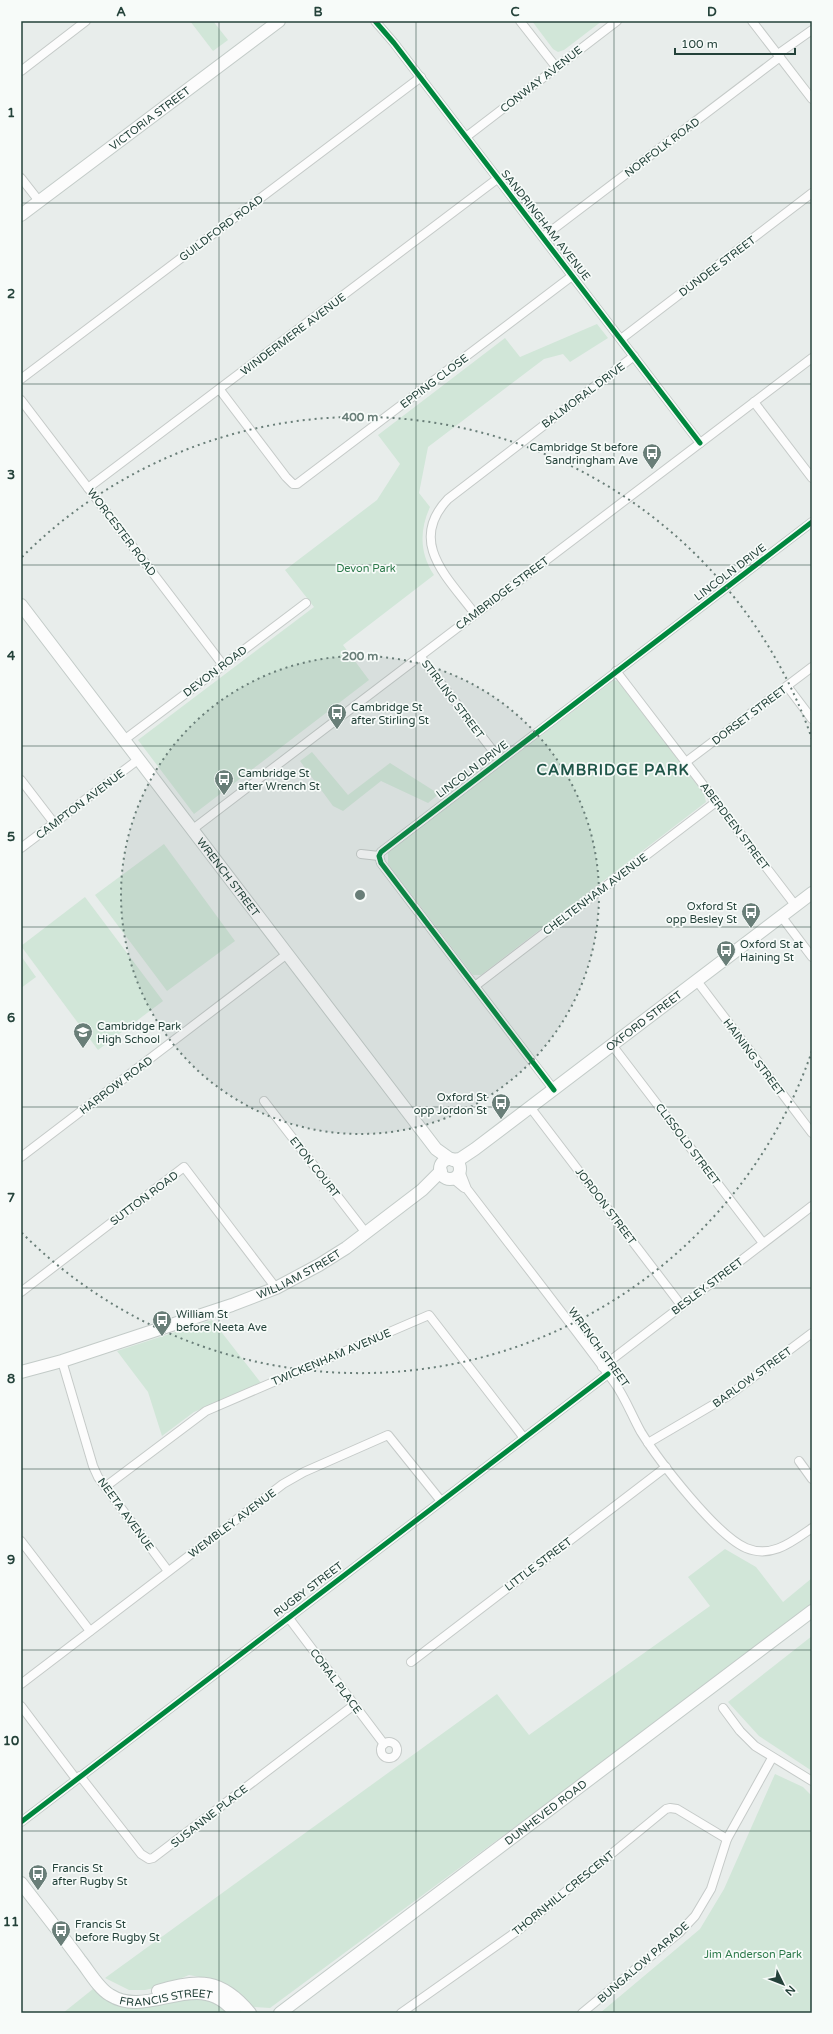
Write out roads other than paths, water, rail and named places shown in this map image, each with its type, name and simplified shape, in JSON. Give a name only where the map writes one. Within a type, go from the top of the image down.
[{"type":"street","points":[[21,71],[86,21]]},
{"type":"street","name":"VICTORIA STREET","points":[[21,215],[278,21]]},
{"type":"street","name":"SANDRINGHAM AVENUE","points":[[375,21],[420,77],[700,443]]},
{"type":"street","points":[[520,21],[556,68]]},
{"type":"street","name":"CONWAY AVENUE","points":[[466,137],[617,21]]},
{"type":"street","points":[[752,21],[812,99]]},
{"type":"street","name":"NORFOLK ROAD","points":[[543,237],[812,30]]},
{"type":"street","name":"GUILDFORD ROAD","points":[[21,379],[420,77]]},
{"type":"street","points":[[21,178],[39,201]]},
{"type":"street","name":"WINDERMERE AVENUE","points":[[88,488],[498,179]]},
{"type":"street","name":"DUNDEE STREET","points":[[621,339],[812,193]]},
{"type":"street","name":"EPPING CLOSE","points":[[220,390],[286,477],[293,484],[297,484],[572,276]]},
{"type":"street","name":"BALMORAL DRIVE","points":[[475,614],[441,570],[432,552],[431,530],[438,510],[448,499],[634,356]]},
{"type":"street","name":"CAMBRIDGE STREET","points":[[193,829],[812,358]]},
{"type":"street","name":"WORCESTER ROAD","points":[[21,400],[223,665]]},
{"type":"street","points":[[754,402],[812,478]]},
{"type":"street","name":"LINCOLN DRIVE","points":[[379,856],[384,849],[812,522]]},
{"type":"street","name":"DEVON ROAD","points":[[124,740],[306,603]]},
{"type":"street","name":"WRENCH STREET","points":[[21,605],[605,1370],[622,1396],[648,1443],[703,1511],[732,1539],[747,1549],[764,1551],[781,1548],[812,1528]]},
{"type":"street","name":"STIRLING STREET","points":[[420,656],[500,760]]},
{"type":"street","name":"DORSET STREET","points":[[686,762],[812,667]]},
{"type":"street","name":"ABERDEEN STREET","points":[[616,672],[795,905]]},
{"type":"street","points":[[787,686],[812,719]]},
{"type":"street","name":"CAMPTON AVENUE","points":[[21,848],[138,759]]},
{"type":"street","points":[[21,780],[54,823]]},
{"type":"street","name":"CHELTENHAM AVENUE","points":[[475,986],[716,802]]},
{"type":"street","points":[[361,854],[379,856],[385,869],[554,1090]]},
{"type":"street","name":"OXFORD STREET","points":[[450,1168],[460,1158],[475,1149],[554,1090],[812,893]]},
{"type":"street","points":[[781,916],[812,957]]},
{"type":"street","name":"HARROW ROAD","points":[[21,1158],[288,954]]},
{"type":"street","name":"HAINING STREET","points":[[696,981],[812,1133]]},
{"type":"street","name":"CLISSOLD STREET","points":[[612,1045],[763,1243]]},
{"type":"street","name":"ETON COURT","points":[[264,1101],[366,1233]]},
{"type":"street","name":"JORDON STREET","points":[[530,1108],[681,1305]]},
{"type":"street","name":"SUTTON ROAD","points":[[21,1292],[184,1167],[276,1288]]},
{"type":"street","name":"WILLIAM STREET","points":[[21,1372],[62,1361],[239,1302],[276,1288],[329,1260],[450,1168]]},
{"type":"street","name":"BESLEY STREET","points":[[605,1370],[681,1305],[812,1206]]},
{"type":"street","name":"TWICKENHAM AVENUE","points":[[105,1487],[206,1411],[429,1315],[524,1438]]},
{"type":"street","name":"BARLOW STREET","points":[[648,1443],[728,1396],[812,1333]]},
{"type":"street","name":"NEETA AVENUE","points":[[62,1361],[93,1466],[105,1487],[168,1571]]},
{"type":"street","name":"RUGBY STREET","points":[[21,1822],[524,1438],[605,1370]]},
{"type":"street","name":"WEMBLEY AVENUE","points":[[21,1684],[289,1480],[388,1435],[441,1501]]},
{"type":"street","points":[[799,1461],[812,1479]]},
{"type":"street","name":"LITTLE STREET","points":[[411,1662],[666,1467]]},
{"type":"street","points":[[21,1541],[90,1631]]},
{"type":"street","name":"DUNHEVED ROAD","points":[[280,2013],[812,1611]]},
{"type":"street","name":"CORAL PLACE","points":[[288,1617],[384,1744]]},
{"type":"street","name":"SUSANNE PLACE","points":[[78,1778],[141,1854],[146,1858],[153,1858],[354,1705]]},
{"type":"street","points":[[21,1706],[78,1778]]},
{"type":"street","points":[[723,1708],[746,1737],[772,1758],[812,1781]]},
{"type":"street","name":"BUNGALOW PARADE","points":[[583,2013],[695,1916],[712,1889],[727,1839],[772,1758]]},
{"type":"street","name":"THORNHILL CRESCENT","points":[[401,2013],[520,1929],[666,1809],[677,1809],[727,1839]]},
{"type":"street","name":"FRANCIS STREET","points":[[21,1883],[110,1996],[121,2000],[148,2002],[181,1993],[195,1993],[216,1998],[229,2006],[236,2013]]},
{"type":"street","name":"FRANCIS STREET","points":[[98,1982],[119,1991],[137,1994],[155,1992],[188,1982],[212,1984],[230,1992],[250,2013]]},
{"type":"place","name":"Cambridge St before Sandringham Ave","points":[[652,470]]},
{"type":"place","name":"Cambridge St after Stirling St","points":[[337,730]]},
{"type":"place","name":"Cambridge St after Wrench St","points":[[224,796]]},
{"type":"place","name":"Oxford St opp Besley St","points":[[751,929]]},
{"type":"place","name":"Oxford St at Haining St","points":[[726,967]]},
{"type":"place","name":"Cambridge Park High School","points":[[83,1049]]},
{"type":"place","name":"Oxford St opp Jordon St","points":[[501,1120]]},
{"type":"place","name":"William St before Neeta Ave","points":[[162,1337]]},
{"type":"place","name":"Francis St after Rugby St","points":[[38,1891]]},
{"type":"place","name":"Francis St before Rugby St","points":[[61,1947]]},
{"type":"district","name":"CAMBRIDGE PARK","points":[[613,770]]},
{"type":"park label","name":"Devon Park","points":[[366,568]]},
{"type":"park label","name":"Jim Anderson Park","points":[[753,1954]]}]
